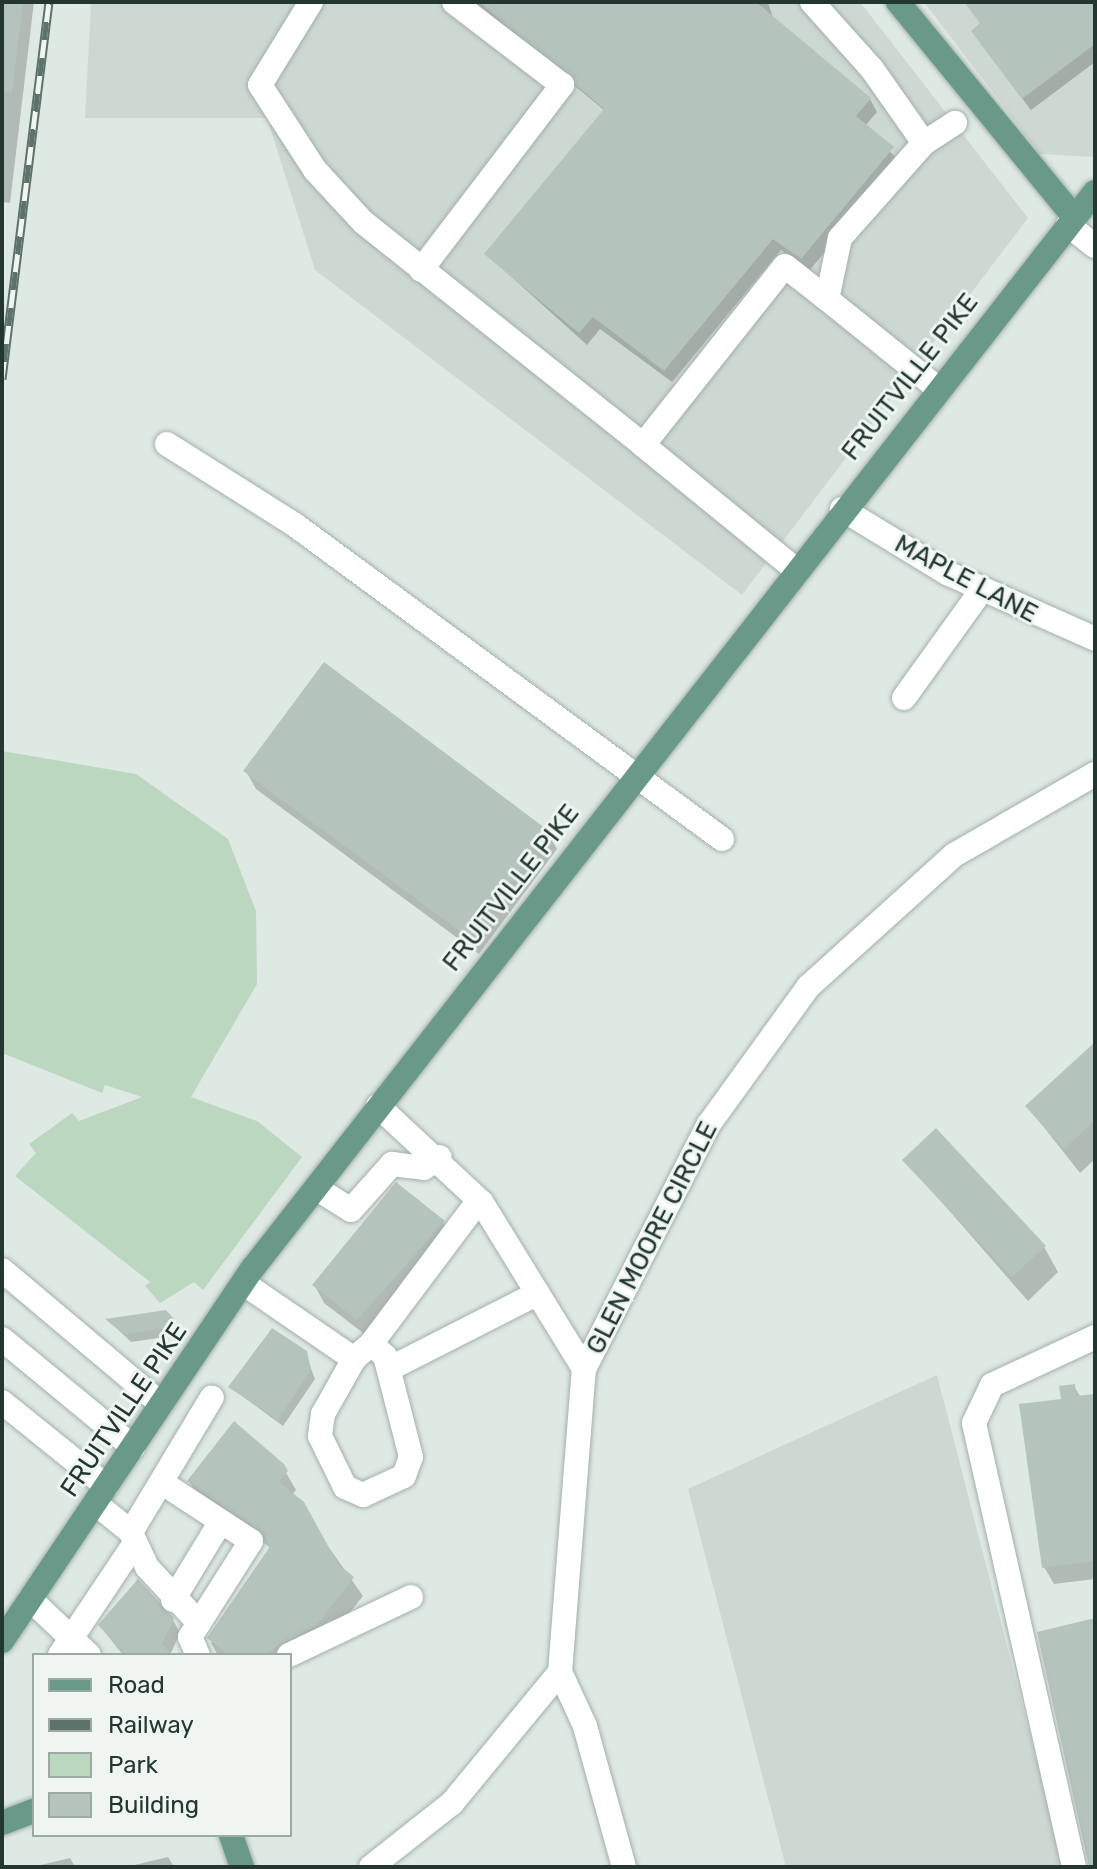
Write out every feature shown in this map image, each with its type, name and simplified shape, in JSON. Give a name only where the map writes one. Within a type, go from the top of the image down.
[{"type":"main road","points":[[898,2],[1071,221]]},
{"type":"main road","name":"FRUITVILLE PIKE","points":[[2,1641],[9,1613],[30,1599],[243,1283],[936,387],[1095,192]]},
{"type":"main road","points":[[2,1823],[32,1812]]},
{"type":"main road","points":[[232,1837],[242,1867]]},
{"type":"street","points":[[311,2],[260,85],[315,170],[421,270],[795,569]]},
{"type":"street","points":[[421,270],[562,85],[454,2]]},
{"type":"street","points":[[812,2],[872,69],[924,143]]},
{"type":"street","points":[[827,299],[840,238],[924,143],[955,123]]},
{"type":"street","points":[[1071,221],[1095,246]]},
{"type":"street","points":[[643,445],[785,266],[936,387]]},
{"type":"street","points":[[167,444],[295,525],[722,839]]},
{"type":"street","name":"MAPLE LANE","points":[[842,509],[981,591],[1095,639]]},
{"type":"street","points":[[904,698],[981,591]]},
{"type":"street","name":"GLEN MOORE CIRCLE","points":[[624,1867],[585,1726],[560,1672],[584,1369],[709,1124],[809,986],[954,855],[1095,774]]},
{"type":"street","points":[[378,1106],[440,1157],[479,1200],[584,1369]]},
{"type":"street","points":[[316,1188],[351,1210],[392,1164],[424,1168],[440,1157]]},
{"type":"street","points":[[243,1283],[362,1351],[389,1369],[411,1457],[404,1476],[363,1495],[345,1487],[320,1436],[323,1414],[362,1351],[479,1200]]},
{"type":"street","points":[[2,1270],[161,1404]]},
{"type":"street","points":[[389,1369],[538,1293]]},
{"type":"street","points":[[1074,1867],[974,1423],[992,1385],[1095,1337]]},
{"type":"street","points":[[2,1339],[76,1400],[139,1437],[177,1448]]},
{"type":"street","points":[[30,1599],[65,1647],[164,1484],[177,1448],[212,1397]]},
{"type":"street","points":[[2,1402],[100,1494],[173,1600],[199,1623]]},
{"type":"street","points":[[164,1484],[251,1541],[190,1637],[197,1653]]},
{"type":"street","points":[[173,1600],[221,1521]]},
{"type":"street","points":[[292,1654],[411,1597]]},
{"type":"street","points":[[371,1867],[452,1803],[560,1672]]},
{"type":"shaded area","points":[[91,2],[860,2],[1028,218],[742,595],[315,270],[267,118],[85,118]]},
{"type":"shaded area","points":[[924,2],[1095,2],[1095,157],[1040,154]]},
{"type":"shaded area","points":[[937,1375],[1064,1867],[786,1867],[688,1489]]},
{"type":"green space","points":[[2,751],[136,774],[228,839],[256,911],[257,984],[191,1097],[257,1121],[302,1157],[203,1290],[194,1282],[160,1303],[145,1286],[150,1282],[15,1176],[36,1153],[29,1144],[72,1113],[79,1121],[142,1097],[105,1085],[102,1093],[2,1053]]},
{"type":"building","points":[[2,2],[23,2],[12,93],[2,92]]},
{"type":"building","points":[[479,2],[756,2],[871,98],[856,116],[894,147],[801,259],[773,239],[664,371],[593,317],[579,333],[484,254],[604,109]]},
{"type":"building","points":[[964,2],[1095,2],[1095,44],[1022,99],[971,31],[980,23]]},
{"type":"building","points":[[324,662],[549,831],[469,938],[243,771]]},
{"type":"building","points":[[1095,1042],[1095,1120],[1064,1149],[1025,1106]]},
{"type":"building","points":[[936,1128],[1046,1246],[1012,1277],[902,1160]]},
{"type":"building","points":[[396,1182],[445,1221],[357,1320],[312,1285]]},
{"type":"building","points":[[166,1310],[174,1319],[166,1328],[125,1335],[105,1319]]},
{"type":"building","points":[[272,1328],[307,1351],[311,1370],[278,1420],[228,1387]]},
{"type":"building","points":[[1075,1384],[1076,1396],[1095,1394],[1095,1561],[1042,1568],[1019,1404],[1061,1399],[1059,1386]]},
{"type":"building","points":[[234,1421],[284,1464],[288,1471],[279,1482],[304,1502],[338,1564],[354,1577],[317,1625],[267,1653],[226,1653],[207,1638],[269,1548],[265,1535],[187,1481]]},
{"type":"building","points":[[138,1579],[174,1618],[162,1644],[170,1653],[124,1653],[98,1625]]},
{"type":"building","points":[[1095,1618],[1095,1867],[1089,1867],[1037,1632]]},
{"type":"railway","points":[[2,379],[49,2]]}]
